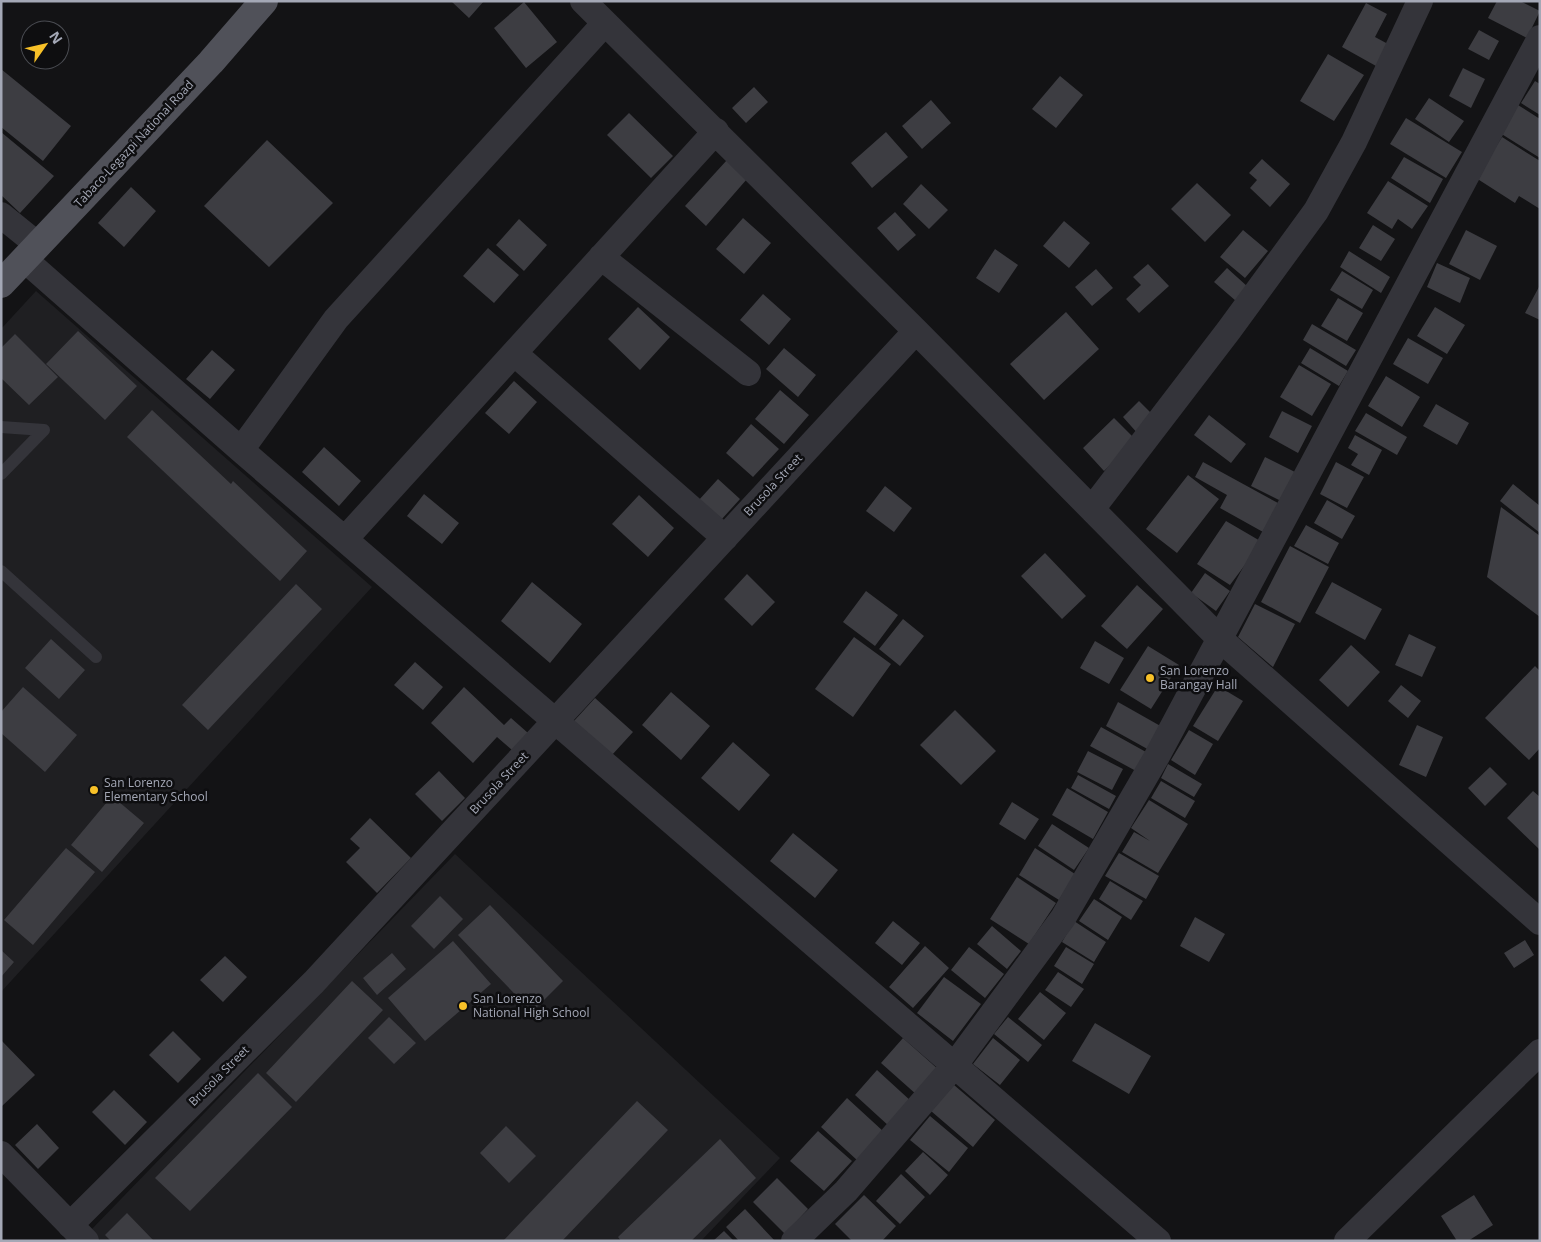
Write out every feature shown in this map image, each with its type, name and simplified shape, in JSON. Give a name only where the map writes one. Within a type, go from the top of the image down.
[{"type":"main road","name":"Tabaco-Legazpi National Road","points":[[1,284],[211,62],[264,1]]},
{"type":"street","points":[[582,1],[916,330],[1220,639],[1540,922]]},
{"type":"street","points":[[1092,509],[1229,330],[1316,211],[1354,142],[1420,1]]},
{"type":"street","points":[[241,450],[336,320],[605,23]]},
{"type":"street","points":[[794,1241],[846,1191],[954,1066],[1063,918],[1156,758],[1540,38]]},
{"type":"street","points":[[345,540],[716,131]]},
{"type":"street","points":[[1,215],[31,252],[241,450],[1158,1241]]},
{"type":"street","points":[[601,258],[748,373]]},
{"type":"street","name":"Brusola Street","points":[[78,1233],[556,722],[916,330]]},
{"type":"street","points":[[514,353],[725,538]]},
{"type":"street","points":[[1347,1241],[1540,1052]]},
{"type":"street","points":[[1,1154],[78,1233]]},
{"type":"lane","points":[[1,427],[44,430],[1,474]]},
{"type":"lane","points":[[1,571],[96,657]]},
{"type":"shaded area","name":"San Lorenzo Elementary School","points":[[36,291],[372,587],[1,992],[1,329]]},
{"type":"shaded area","name":"San Lorenzo National High School","points":[[455,854],[780,1158],[701,1241],[101,1241],[91,1230]]},
{"type":"building","points":[[451,1],[484,1],[469,18]]},
{"type":"building","points":[[1497,1],[1520,1],[1540,11],[1527,38],[1488,18]]},
{"type":"building","points":[[524,2],[557,42],[526,68],[494,28]]},
{"type":"building","points":[[1366,3],[1387,14],[1375,37],[1388,44],[1376,66],[1342,47]]},
{"type":"building","points":[[1479,30],[1499,41],[1489,60],[1468,49]]},
{"type":"building","points":[[1328,54],[1364,75],[1334,121],[1300,101]]},
{"type":"building","points":[[1463,68],[1485,79],[1471,108],[1449,96]]},
{"type":"building","points":[[1,69],[71,126],[43,161],[1,127]]},
{"type":"building","points":[[1060,76],[1083,95],[1056,128],[1032,109]]},
{"type":"building","points":[[1535,81],[1540,84],[1540,115],[1521,103]]},
{"type":"building","points":[[754,87],[768,102],[746,123],[732,108]]},
{"type":"building","points":[[1429,98],[1464,121],[1449,142],[1415,119]]},
{"type":"building","points":[[931,100],[951,123],[922,149],[902,126]]},
{"type":"building","points":[[1518,105],[1540,119],[1540,158],[1500,133]]},
{"type":"building","points":[[629,113],[673,156],[651,178],[607,135]]},
{"type":"building","points":[[1406,118],[1462,152],[1446,178],[1390,144]]},
{"type":"building","points":[[1,132],[54,176],[20,213],[1,195]]},
{"type":"building","points":[[886,132],[908,157],[872,188],[851,163]]},
{"type":"building","points":[[1502,137],[1540,161],[1540,209],[1519,196],[1515,203],[1476,178]]},
{"type":"building","points":[[267,140],[333,203],[269,267],[204,206]]},
{"type":"building","points":[[1404,157],[1443,179],[1430,203],[1391,178]]},
{"type":"building","points":[[1262,159],[1290,184],[1270,207],[1250,188],[1257,180],[1249,173]]},
{"type":"building","points":[[727,160],[747,179],[706,226],[685,206]]},
{"type":"building","points":[[1388,181],[1428,206],[1412,229],[1398,219],[1392,229],[1367,213]]},
{"type":"building","points":[[1197,183],[1231,215],[1205,242],[1171,209]]},
{"type":"building","points":[[921,184],[948,210],[929,229],[903,204]]},
{"type":"building","points":[[131,187],[156,211],[124,247],[98,223]]},
{"type":"building","points":[[895,212],[916,235],[898,251],[877,228]]},
{"type":"building","points":[[743,218],[771,243],[744,274],[716,249]]},
{"type":"building","points":[[519,219],[547,245],[524,271],[496,245]]},
{"type":"building","points":[[1064,221],[1090,243],[1069,268],[1043,246]]},
{"type":"building","points":[[1373,225],[1395,239],[1381,261],[1359,248]]},
{"type":"building","points":[[1243,230],[1268,251],[1245,278],[1220,257]]},
{"type":"building","points":[[1466,230],[1497,246],[1480,280],[1449,264]]},
{"type":"building","points":[[488,248],[519,275],[494,303],[463,276]]},
{"type":"building","points":[[995,249],[1018,265],[999,293],[976,278]]},
{"type":"building","points":[[1349,251],[1390,277],[1381,293],[1340,267]]},
{"type":"building","points":[[1437,263],[1470,278],[1460,303],[1427,287]]},
{"type":"building","points":[[1148,264],[1169,286],[1139,313],[1126,299],[1141,285],[1133,277]]},
{"type":"building","points":[[1227,268],[1248,287],[1236,301],[1214,282]]},
{"type":"building","points":[[1096,269],[1113,288],[1092,306],[1075,287]]},
{"type":"building","points":[[1342,271],[1373,290],[1362,309],[1330,290]]},
{"type":"building","points":[[1540,285],[1540,320],[1525,313]]},
{"type":"building","points":[[763,294],[791,319],[769,345],[740,320]]},
{"type":"building","points":[[1338,298],[1363,313],[1347,341],[1321,326]]},
{"type":"building","points":[[638,307],[670,337],[640,370],[608,339]]},
{"type":"building","points":[[1435,307],[1465,325],[1447,354],[1417,336]]},
{"type":"building","points":[[1066,312],[1099,349],[1044,400],[1010,364]]},
{"type":"building","points":[[1312,324],[1356,350],[1346,366],[1303,340]]},
{"type":"building","points":[[78,331],[137,386],[105,420],[46,364]]},
{"type":"building","points":[[15,334],[58,377],[29,405],[1,378],[1,348]]},
{"type":"building","points":[[1408,338],[1443,358],[1428,384],[1393,364]]},
{"type":"building","points":[[784,348],[816,375],[798,397],[766,369]]},
{"type":"building","points":[[1310,348],[1348,371],[1339,386],[1301,363]]},
{"type":"building","points":[[212,350],[235,370],[210,399],[186,379]]},
{"type":"building","points":[[1299,365],[1331,384],[1312,416],[1280,397]]},
{"type":"building","points":[[1386,376],[1420,397],[1402,427],[1368,406]]},
{"type":"building","points":[[514,381],[537,402],[509,434],[485,413]]},
{"type":"building","points":[[780,390],[809,415],[784,444],[755,419]]},
{"type":"building","points":[[1139,401],[1156,418],[1139,435],[1123,417]]},
{"type":"building","points":[[1436,404],[1469,423],[1457,445],[1423,426]]},
{"type":"building","points":[[152,410],[231,484],[233,481],[307,551],[280,581],[127,437]]},
{"type":"building","points":[[1282,411],[1312,426],[1298,453],[1269,437]]},
{"type":"building","points":[[1366,413],[1407,437],[1397,455],[1355,431]]},
{"type":"building","points":[[1209,415],[1246,444],[1231,463],[1194,435]]},
{"type":"building","points":[[1114,418],[1136,440],[1104,471],[1083,448]]},
{"type":"building","points":[[751,424],[779,449],[753,477],[726,453]]},
{"type":"building","points":[[1355,435],[1382,450],[1369,475],[1351,465],[1358,454],[1348,448]]},
{"type":"building","points":[[324,447],[361,481],[339,506],[302,472]]},
{"type":"building","points":[[1265,457],[1295,472],[1281,501],[1251,486]]},
{"type":"building","points":[[1203,462],[1278,503],[1263,532],[1220,508],[1227,495],[1195,477]]},
{"type":"building","points":[[1336,462],[1364,477],[1347,508],[1320,494]]},
{"type":"building","points":[[1188,475],[1219,499],[1177,553],[1146,529]]},
{"type":"building","points":[[718,479],[740,499],[721,520],[698,501]]},
{"type":"building","points":[[1513,484],[1540,506],[1540,533],[1500,501]]},
{"type":"building","points":[[885,486],[912,508],[894,532],[866,511]]},
{"type":"building","points":[[424,494],[459,523],[442,544],[407,516]]},
{"type":"building","points":[[639,495],[674,528],[648,557],[612,524]]},
{"type":"building","points":[[1327,500],[1355,516],[1342,539],[1314,523]]},
{"type":"building","points":[[1501,507],[1540,536],[1540,617],[1487,577]]},
{"type":"building","points":[[1226,521],[1262,542],[1230,585],[1197,564]]},
{"type":"building","points":[[1306,525],[1339,543],[1328,564],[1294,546]]},
{"type":"building","points":[[1290,546],[1329,567],[1300,623],[1261,602]]},
{"type":"building","points":[[1045,553],[1086,596],[1062,619],[1021,576]]},
{"type":"building","points":[[1205,573],[1230,591],[1216,611],[1191,593]]},
{"type":"building","points":[[747,574],[775,602],[752,626],[724,599]]},
{"type":"building","points":[[532,582],[582,624],[550,663],[501,621]]},
{"type":"building","points":[[1332,582],[1382,609],[1365,640],[1315,613]]},
{"type":"building","points":[[296,584],[322,609],[208,730],[182,705]]},
{"type":"building","points":[[1137,585],[1163,609],[1127,649],[1101,626]]},
{"type":"building","points":[[866,591],[898,615],[875,646],[843,622]]},
{"type":"building","points":[[1255,604],[1295,624],[1273,667],[1238,637]]},
{"type":"building","points":[[903,619],[924,636],[900,666],[879,649]]},
{"type":"building","points":[[1409,634],[1436,647],[1422,677],[1395,665]]},
{"type":"building","points":[[854,637],[891,664],[853,717],[815,689]]},
{"type":"building","points":[[51,639],[85,670],[59,699],[25,668]]},
{"type":"building","points":[[1095,641],[1124,658],[1109,684],[1080,668]]},
{"type":"building","points":[[1351,645],[1380,672],[1348,707],[1319,680]]},
{"type":"building","name":"San Lorenzo Barangay Hall","points":[[1148,646],[1179,665],[1151,709],[1120,690]]},
{"type":"building","points":[[415,662],[443,687],[423,710],[394,685]]},
{"type":"building","points":[[1535,666],[1540,671],[1540,748],[1529,760],[1485,718]]},
{"type":"building","points":[[1401,685],[1421,701],[1408,718],[1388,701]]},
{"type":"building","points":[[1218,686],[1243,701],[1218,741],[1193,726]]},
{"type":"building","points":[[23,687],[77,735],[45,772],[1,733],[1,712]]},
{"type":"building","points":[[464,687],[504,725],[511,718],[528,733],[512,750],[497,737],[473,763],[431,723]]},
{"type":"building","points":[[671,692],[710,726],[681,760],[642,725]]},
{"type":"building","points":[[595,698],[633,732],[612,755],[574,721]]},
{"type":"building","points":[[1118,702],[1164,728],[1151,751],[1106,726]]},
{"type":"building","points":[[955,710],[996,751],[961,785],[920,745]]},
{"type":"building","points":[[1417,725],[1443,737],[1426,777],[1399,765]]},
{"type":"building","points":[[1101,727],[1146,752],[1136,771],[1090,746]]},
{"type":"building","points":[[1189,730],[1213,744],[1195,775],[1171,760]]},
{"type":"building","points":[[733,742],[770,775],[739,811],[701,778]]},
{"type":"building","points":[[1088,751],[1123,769],[1112,790],[1077,772]]},
{"type":"building","points":[[1168,764],[1202,784],[1194,797],[1161,778]]},
{"type":"building","points":[[1490,767],[1507,784],[1485,806],[1468,788]]},
{"type":"building","points":[[439,771],[465,798],[442,821],[415,794]]},
{"type":"building","points":[[1078,775],[1116,796],[1109,809],[1071,788]]},
{"type":"building","points":[[1161,781],[1195,801],[1185,818],[1151,798]]},
{"type":"building","points":[[1067,788],[1108,812],[1093,839],[1052,815]]},
{"type":"building","points":[[1533,791],[1540,797],[1540,850],[1507,818]]},
{"type":"building","points":[[112,796],[144,823],[102,872],[71,845]]},
{"type":"building","points":[[1149,800],[1188,824],[1158,873],[1122,852],[1134,832],[1150,841],[1131,828]]},
{"type":"building","points":[[1012,802],[1039,819],[1025,840],[999,824]]},
{"type":"building","points":[[370,818],[411,858],[377,893],[346,862],[360,848],[350,839]]},
{"type":"building","points":[[1052,824],[1089,848],[1074,870],[1038,846]]},
{"type":"building","points":[[793,833],[838,870],[815,898],[770,861]]},
{"type":"building","points":[[66,848],[95,872],[33,945],[4,920]]},
{"type":"building","points":[[1035,848],[1075,874],[1059,900],[1019,875]]},
{"type":"building","points":[[1119,853],[1159,876],[1146,899],[1105,876]]},
{"type":"building","points":[[1017,877],[1056,903],[1029,944],[990,919]]},
{"type":"building","points":[[1110,881],[1143,901],[1131,920],[1099,899]]},
{"type":"building","points":[[440,896],[463,919],[434,949],[411,926]]},
{"type":"building","points":[[1094,899],[1122,917],[1108,940],[1079,921]]},
{"type":"building","points":[[490,905],[563,981],[532,1012],[458,935]]},
{"type":"building","points":[[1195,917],[1225,934],[1209,962],[1180,946]]},
{"type":"building","points":[[893,921],[920,943],[902,965],[875,943]]},
{"type":"building","points":[[1074,921],[1106,942],[1094,962],[1062,942]]},
{"type":"building","points":[[992,926],[1021,951],[1007,969],[977,944]]},
{"type":"building","points":[[1525,940],[1534,955],[1514,968],[1504,953]]},
{"type":"building","points":[[453,941],[491,984],[425,1041],[388,998]]},
{"type":"building","points":[[925,946],[949,968],[913,1008],[889,987]]},
{"type":"building","points":[[969,947],[1004,974],[985,998],[951,970]]},
{"type":"building","points":[[1066,947],[1094,964],[1082,984],[1054,966]]},
{"type":"building","points":[[1,950],[14,962],[1,977]]},
{"type":"building","points":[[392,953],[406,969],[377,995],[363,978]]},
{"type":"building","points":[[225,956],[247,977],[223,1002],[200,980]]},
{"type":"building","points":[[1058,972],[1084,989],[1071,1007],[1045,990]]},
{"type":"building","points":[[944,977],[981,1004],[953,1041],[917,1013]]},
{"type":"building","points":[[352,981],[383,1010],[296,1102],[266,1073]]},
{"type":"building","points":[[1040,992],[1066,1013],[1044,1040],[1018,1019]]},
{"type":"building","points":[[389,1017],[416,1043],[394,1064],[368,1038]]},
{"type":"building","points":[[1008,1017],[1042,1045],[1028,1062],[994,1034]]},
{"type":"building","points":[[1095,1023],[1151,1056],[1129,1094],[1072,1061]]},
{"type":"building","points":[[173,1031],[201,1059],[178,1083],[149,1055]]},
{"type":"building","points":[[903,1038],[939,1070],[917,1095],[881,1063]]},
{"type":"building","points":[[993,1038],[1020,1060],[1000,1085],[973,1064]]},
{"type":"building","points":[[1,1040],[35,1075],[1,1107]]},
{"type":"building","points":[[877,1070],[912,1102],[890,1127],[855,1095]]},
{"type":"building","points":[[258,1073],[292,1107],[190,1211],[155,1178]]},
{"type":"building","points":[[954,1085],[995,1120],[973,1147],[931,1111]]},
{"type":"building","points":[[114,1090],[147,1122],[125,1145],[92,1112]]},
{"type":"building","points":[[847,1098],[884,1132],[858,1161],[821,1127]]},
{"type":"building","points":[[637,1101],[668,1130],[562,1241],[503,1241]]},
{"type":"building","points":[[930,1116],[968,1148],[949,1172],[910,1140]]},
{"type":"building","points":[[37,1124],[59,1148],[38,1169],[15,1145]]},
{"type":"building","points":[[506,1126],[536,1156],[509,1183],[480,1153]]},
{"type":"building","points":[[818,1131],[852,1161],[824,1191],[790,1161]]},
{"type":"building","points":[[720,1139],[756,1178],[691,1241],[621,1241],[618,1237]]},
{"type":"building","points":[[923,1152],[948,1175],[930,1195],[905,1171]]},
{"type":"building","points":[[901,1174],[925,1197],[900,1224],[876,1201]]},
{"type":"building","points":[[777,1178],[808,1209],[785,1234],[753,1202]]},
{"type":"building","points":[[864,1195],[896,1226],[882,1241],[852,1241],[835,1224]]},
{"type":"building","points":[[1474,1195],[1493,1225],[1468,1241],[1457,1241],[1441,1216]]},
{"type":"building","points":[[745,1209],[775,1241],[739,1241],[726,1227]]},
{"type":"building","points":[[127,1213],[154,1241],[111,1241],[105,1235]]},
{"type":"building","points":[[724,1231],[734,1241],[713,1241]]},
{"type":"place","name":"San Lorenzo Barangay Hall","points":[[1150,678]]},
{"type":"place","name":"San Lorenzo Elementary School","points":[[94,790]]},
{"type":"place","name":"San Lorenzo National High School","points":[[463,1006]]}]
